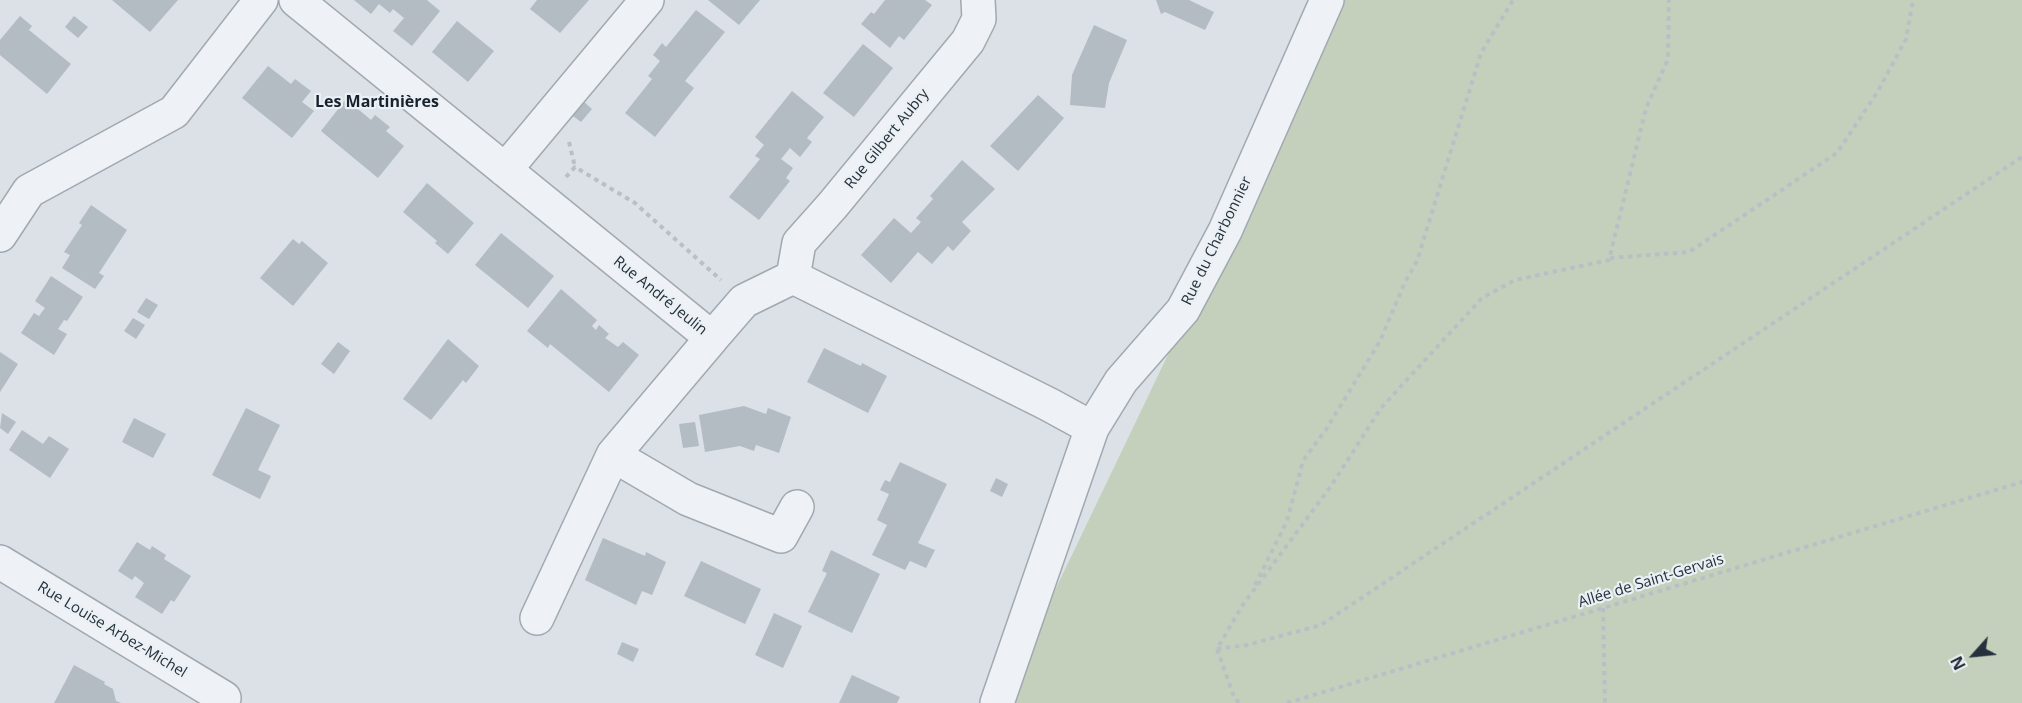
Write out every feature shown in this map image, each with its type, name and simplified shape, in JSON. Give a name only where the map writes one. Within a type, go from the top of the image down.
[{"type":"street","points":[[0,235],[30,191],[174,112],[261,0]]},
{"type":"street","name":"Rue André Jeulin","points":[[296,0],[712,338],[744,301],[793,277]]},
{"type":"street","points":[[505,170],[646,0]]},
{"type":"street","name":"Rue Gilbert Aubry","points":[[793,277],[799,243],[968,41],[978,19],[978,0]]},
{"type":"street","name":"Rue du Charbonnier","points":[[997,703],[1092,428],[1121,381],[1183,310],[1225,231],[1327,0]]},
{"type":"street","points":[[793,277],[1092,428]]},
{"type":"street","points":[[537,618],[613,455],[712,338]]},
{"type":"street","points":[[613,455],[688,499],[781,536],[797,507]]},
{"type":"street","name":"Rue Louise Arbez-Michel","points":[[0,562],[225,698]]},
{"type":"path","points":[[1252,592],[1287,521],[1303,461],[1327,428],[1380,341],[1405,282],[1417,261],[1481,52],[1513,0]]},
{"type":"path","points":[[1239,703],[1234,697],[1217,649],[1242,606],[1331,486],[1381,408],[1482,298],[1515,280],[1609,260],[1646,108],[1668,59],[1669,0]]},
{"type":"path","points":[[1609,258],[1689,252],[1837,153],[1878,91],[1905,39],[1913,0]]},
{"type":"path","points":[[1217,649],[1247,645],[1321,625],[2022,157]]},
{"type":"path","points":[[544,202],[575,167],[635,203],[744,301]]},
{"type":"path","name":"Allée de Saint-Gervais","points":[[1287,703],[2022,482]]},
{"type":"path","points":[[1603,608],[1605,703]]},
{"type":"green space","points":[[1338,0],[2022,0],[2022,703],[1001,703]]},
{"type":"building","points":[[112,0],[178,0],[150,32]]},
{"type":"building","points":[[354,0],[427,0],[440,11],[412,46],[393,31],[404,18],[393,9],[390,13],[379,4],[371,14]]},
{"type":"building","points":[[537,0],[589,0],[560,33],[530,9]]},
{"type":"building","points":[[708,0],[760,0],[739,25]]},
{"type":"building","points":[[885,0],[925,0],[932,5],[904,40],[899,36],[890,48],[861,24],[871,12],[874,14]]},
{"type":"building","points":[[1156,0],[1189,0],[1214,12],[1205,30],[1165,12],[1161,14]]},
{"type":"building","points":[[696,10],[725,32],[685,81],[694,88],[655,137],[625,113],[652,79],[648,76],[660,61],[653,55],[662,43],[666,47]]},
{"type":"building","points":[[20,16],[32,26],[29,30],[71,64],[47,94],[0,55],[0,40]]},
{"type":"building","points":[[74,16],[88,27],[78,38],[65,27]]},
{"type":"building","points":[[457,21],[494,51],[468,82],[432,52]]},
{"type":"building","points":[[1094,25],[1127,40],[1109,83],[1105,108],[1070,105],[1072,75]]},
{"type":"building","points":[[863,44],[893,68],[854,117],[823,93]]},
{"type":"building","points":[[268,66],[291,84],[295,79],[311,91],[302,102],[314,111],[292,138],[242,98]]},
{"type":"building","points":[[792,91],[824,117],[807,138],[812,142],[800,157],[790,148],[781,159],[793,168],[786,178],[790,181],[759,220],[729,197],[760,159],[755,156],[764,145],[755,137]]},
{"type":"building","points":[[1038,95],[1064,118],[1018,171],[990,146]]},
{"type":"building","points":[[346,99],[371,120],[375,115],[390,127],[386,131],[404,146],[378,178],[321,131]]},
{"type":"building","points":[[584,102],[592,109],[581,122],[573,116]]},
{"type":"building","points":[[962,160],[995,189],[962,222],[971,231],[953,251],[948,246],[932,264],[918,252],[891,283],[861,255],[894,218],[911,233],[921,222],[916,218],[933,199],[930,196]]},
{"type":"building","points":[[427,183],[474,223],[448,254],[435,243],[437,241],[403,212]]},
{"type":"building","points":[[91,205],[127,230],[99,273],[104,276],[95,289],[62,268],[70,255],[64,252],[82,225],[79,223]]},
{"type":"building","points":[[501,233],[554,276],[528,308],[475,265]]},
{"type":"building","points":[[293,239],[299,244],[302,241],[328,263],[293,306],[260,278]]},
{"type":"building","points":[[51,276],[83,297],[67,321],[64,320],[58,329],[67,334],[54,355],[21,333],[34,313],[39,316],[45,308],[35,301]]},
{"type":"building","points":[[561,289],[597,320],[592,326],[596,330],[599,325],[609,334],[605,338],[618,347],[623,342],[639,355],[609,392],[550,344],[548,348],[527,331]]},
{"type":"building","points":[[146,298],[158,305],[149,319],[137,312]]},
{"type":"building","points":[[133,318],[145,325],[136,339],[124,331]]},
{"type":"building","points":[[448,339],[479,366],[466,383],[463,380],[431,420],[403,399]]},
{"type":"building","points":[[338,342],[350,351],[334,374],[321,364]]},
{"type":"building","points":[[824,348],[887,376],[868,413],[807,382]]},
{"type":"building","points":[[0,352],[18,364],[0,392]]},
{"type":"building","points":[[744,406],[766,414],[768,408],[791,417],[779,453],[756,445],[754,451],[740,446],[705,452],[699,415]]},
{"type":"building","points":[[246,408],[280,425],[258,470],[271,476],[260,499],[212,475]]},
{"type":"building","points":[[2,413],[16,422],[8,434],[0,428]]},
{"type":"building","points":[[134,418],[166,434],[153,458],[122,442]]},
{"type":"building","points":[[695,422],[699,446],[683,448],[679,424]]},
{"type":"building","points":[[22,430],[43,444],[49,436],[69,449],[50,478],[9,450]]},
{"type":"building","points":[[900,462],[947,484],[918,543],[935,550],[926,568],[910,561],[905,570],[872,555],[887,525],[877,520],[889,494],[880,490],[885,480],[890,482]]},
{"type":"building","points":[[996,478],[1008,484],[1002,497],[990,491]]},
{"type":"building","points":[[603,538],[645,556],[646,552],[666,562],[652,595],[642,591],[636,605],[585,580]]},
{"type":"building","points":[[137,542],[150,550],[152,546],[166,555],[164,559],[191,576],[174,602],[171,600],[162,614],[135,597],[144,583],[135,576],[132,580],[118,571]]},
{"type":"building","points":[[831,550],[880,574],[852,633],[808,612],[827,573],[822,571]]},
{"type":"building","points":[[701,561],[761,589],[745,624],[684,596]]},
{"type":"building","points":[[774,613],[802,626],[783,668],[755,655]]},
{"type":"building","points":[[622,642],[639,649],[633,662],[617,654]]},
{"type":"building","points":[[74,665],[105,682],[104,684],[113,689],[116,701],[121,703],[54,703]]},
{"type":"building","points":[[852,675],[900,697],[897,703],[839,703]]},
{"type":"district","name":"Les Martinières","points":[[377,102]]}]
